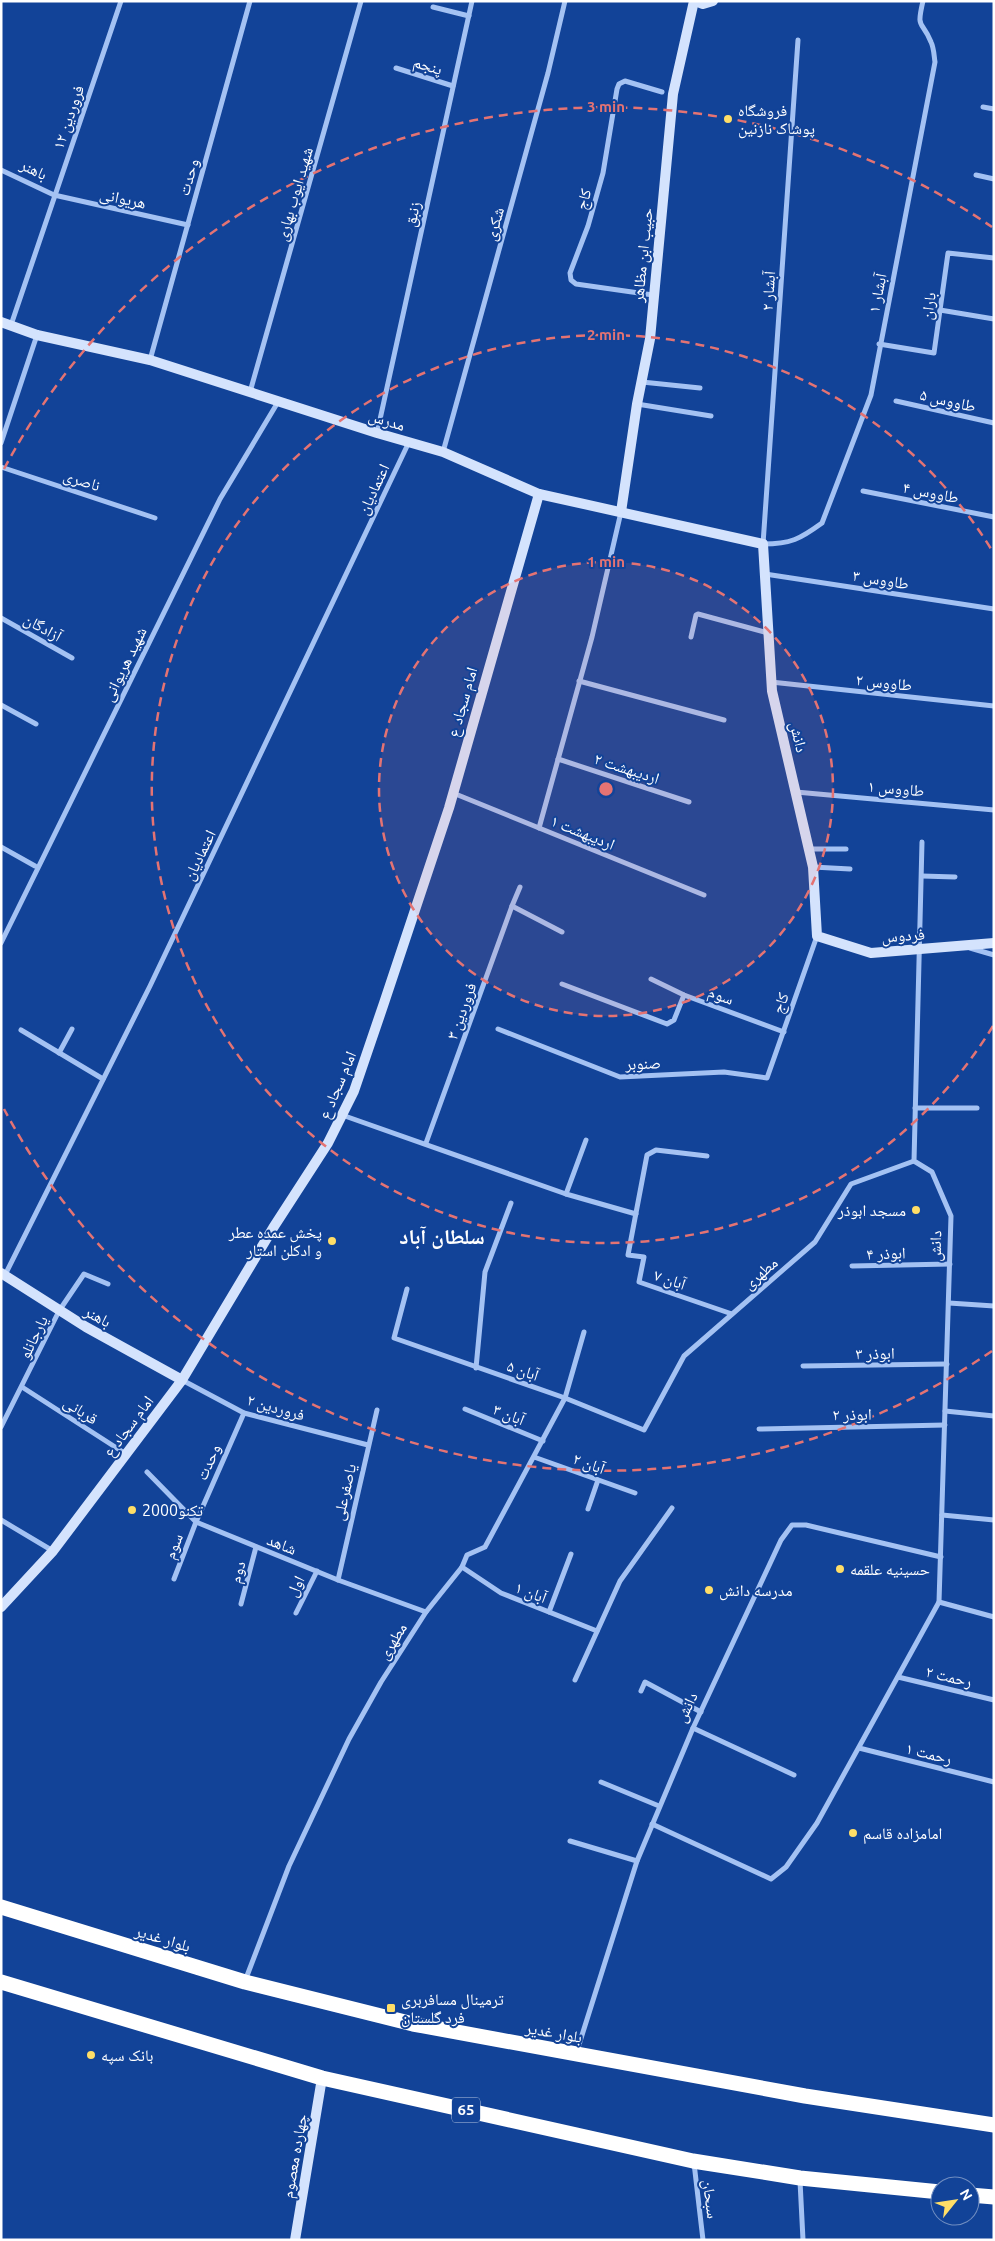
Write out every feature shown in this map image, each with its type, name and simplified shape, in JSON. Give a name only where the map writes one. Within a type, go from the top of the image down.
[{"type":"highway","name":"بلوار غدیر","points":[[1,1907],[245,1982],[413,2024],[805,2096],[994,2125]]},
{"type":"highway","name":"65","points":[[1,1982],[322,2078],[693,2161],[800,2178],[930,2191]]},
{"type":"highway","points":[[980,2196],[994,2197]]},
{"type":"street","name":"۱۲ فروردین","points":[[6,324],[54,195],[121,1]]},
{"type":"street","name":"وحدت","points":[[150,360],[250,1]]},
{"type":"street","name":"شهید ایوب بهاری","points":[[250,393],[361,1]]},
{"type":"street","name":"زنبق","points":[[376,433],[472,1]]},
{"type":"street","name":"شکری","points":[[443,452],[548,73],[566,1]]},
{"type":"street","points":[[694,1],[703,4],[713,1]]},
{"type":"street","name":"حبیب ابن مظاهر","points":[[621,512],[637,404],[650,339],[673,94],[694,1]]},
{"type":"street","name":"آبشار ۱","points":[[763,544],[786,544],[806,535],[822,523],[870,395],[935,62],[932,43],[920,26],[919,18],[923,1]]},
{"type":"street","points":[[433,7],[469,16]]},
{"type":"street","name":"آبشار ۲","points":[[763,544],[798,40]]},
{"type":"street","name":"پنجم","points":[[396,68],[454,86]]},
{"type":"street","name":"کاج","points":[[653,295],[576,284],[571,280],[570,273],[588,226],[603,173],[617,89],[625,81],[662,92]]},
{"type":"street","points":[[983,107],[994,109]]},
{"type":"street","name":"باهنر","points":[[1,170],[54,195]]},
{"type":"street","points":[[976,175],[994,179]]},
{"type":"street","name":"هریوانی","points":[[54,195],[188,225]]},
{"type":"street","name":"باران","points":[[880,344],[934,353],[948,253],[994,258]]},
{"type":"street","points":[[940,310],[994,319]]},
{"type":"street","name":"مدرس","points":[[6,324],[37,335],[150,360],[376,433],[443,452],[539,494],[763,544]]},
{"type":"street","points":[[1,443],[37,335]]},
{"type":"street","points":[[642,382],[700,388]]},
{"type":"street","name":"طاووس ۵","points":[[896,401],[994,423]]},
{"type":"street","name":"شهید هریوانی","points":[[1,943],[220,499],[278,402]]},
{"type":"street","points":[[637,404],[710,416]]},
{"type":"street","name":"اعتمادیان","points":[[3,1275],[150,986],[409,442]]},
{"type":"street","name":"ناصری","points":[[1,466],[156,518]]},
{"type":"street","name":"طاووس ۴","points":[[863,490],[994,517]]},
{"type":"street","name":"امام سجاد ع","points":[[2,1605],[53,1551],[182,1380],[273,1228],[328,1143],[354,1091],[453,792],[539,494]]},
{"type":"street","points":[[539,828],[580,680],[621,512]]},
{"type":"street","name":"دانش","points":[[763,544],[771,682],[813,867],[817,936]]},
{"type":"street","name":"طاووس ۳","points":[[765,574],[994,609]]},
{"type":"street","points":[[691,637],[696,615],[698,614],[768,633]]},
{"type":"street","name":"آزادگان","points":[[1,618],[72,658]]},
{"type":"street","points":[[580,680],[724,720]]},
{"type":"street","name":"طاووس ۲","points":[[771,682],[994,706]]},
{"type":"street","points":[[1,705],[36,724]]},
{"type":"street","name":"اردیبهشت ۲","points":[[558,759],[689,802]]},
{"type":"street","name":"اردیبهشت ۱","points":[[453,792],[704,895]]},
{"type":"street","name":"طاووس ۱","points":[[796,792],[994,810]]},
{"type":"street","points":[[914,1161],[922,842]]},
{"type":"street","points":[[1,847],[35,866]]},
{"type":"street","points":[[809,849],[846,849]]},
{"type":"street","points":[[813,867],[850,868]]},
{"type":"street","points":[[922,876],[955,877]]},
{"type":"street","name":"فروردین ۳","points":[[426,1143],[520,887]]},
{"type":"street","points":[[512,906],[562,932]]},
{"type":"street","name":"کاج","points":[[767,1078],[817,936]]},
{"type":"street","name":"فردوس","points":[[817,936],[872,952],[994,943]]},
{"type":"street","points":[[964,946],[994,955]]},
{"type":"street","name":"سوم","points":[[652,979],[684,995],[784,1032]]},
{"type":"street","points":[[562,984],[667,1024],[674,1020],[684,995]]},
{"type":"street","points":[[59,1053],[72,1029]]},
{"type":"street","name":"صنوبر","points":[[498,1029],[620,1077],[724,1072],[767,1078]]},
{"type":"street","points":[[21,1030],[104,1079]]},
{"type":"street","points":[[915,1108],[977,1108]]},
{"type":"street","points":[[342,1115],[426,1143],[566,1194],[636,1214],[647,1155],[656,1150],[707,1156]]},
{"type":"street","points":[[566,1194],[586,1140]]},
{"type":"street","name":"دانش","points":[[914,1161],[932,1172],[951,1216],[940,1602]]},
{"type":"street","name":"مطهری","points":[[644,1430],[684,1356],[815,1242],[851,1184],[914,1161]]},
{"type":"street","points":[[476,1368],[485,1272],[511,1203]]},
{"type":"street","name":"آبان ۷","points":[[636,1214],[628,1255],[644,1257],[639,1282],[732,1314]]},
{"type":"street","name":"ابوذر ۴","points":[[852,1266],[950,1264]]},
{"type":"street","name":"یارجانلو","points":[[1,1427],[59,1311],[84,1274],[108,1284]]},
{"type":"street","name":"باهنر","points":[[3,1275],[59,1311],[182,1380]]},
{"type":"street","name":"آبان ۵","points":[[407,1289],[394,1338],[565,1398],[644,1430]]},
{"type":"street","points":[[949,1303],[994,1306]]},
{"type":"street","name":"مطهری","points":[[245,1982],[289,1866],[349,1739],[381,1682],[426,1612],[462,1567],[467,1555],[484,1546],[565,1398],[584,1332]]},
{"type":"street","name":"ابوذر ۳","points":[[803,1366],[947,1364]]},
{"type":"street","name":"فروردین ۲","points":[[182,1380],[244,1413],[368,1445]]},
{"type":"street","name":"قربانی","points":[[22,1387],[126,1454]]},
{"type":"street","name":"آبان ۳","points":[[465,1409],[543,1441]]},
{"type":"street","name":"یاصفرعلی","points":[[338,1580],[377,1410]]},
{"type":"street","points":[[946,1411],[994,1416]]},
{"type":"street","name":"وحدت","points":[[196,1522],[244,1413]]},
{"type":"street","name":"ابوذر ۲","points":[[758,1429],[945,1425]]},
{"type":"street","name":"آبان ۲","points":[[534,1457],[635,1493]]},
{"type":"street","name":"شاهد","points":[[147,1472],[196,1522],[317,1572],[426,1612]]},
{"type":"street","points":[[588,1509],[598,1480]]},
{"type":"street","points":[[575,1680],[620,1581],[672,1508]]},
{"type":"street","points":[[942,1515],[994,1520]]},
{"type":"street","points":[[1,1520],[53,1551]]},
{"type":"street","name":"سوم","points":[[174,1580],[196,1522]]},
{"type":"street","name":"دانش","points":[[576,2054],[637,1861],[659,1806],[700,1712],[781,1540],[792,1525],[806,1525],[941,1557]]},
{"type":"street","name":"دوم","points":[[242,1604],[256,1547]]},
{"type":"street","points":[[549,1612],[571,1554]]},
{"type":"street","name":"آبان ۱","points":[[462,1567],[501,1593],[597,1630]]},
{"type":"street","name":"اول","points":[[296,1613],[317,1572]]},
{"type":"street","points":[[652,1824],[771,1879],[786,1867],[817,1823],[940,1602],[994,1617]]},
{"type":"street","name":"رحمت ۲","points":[[898,1677],[994,1700]]},
{"type":"street","points":[[641,1691],[645,1682],[700,1712]]},
{"type":"street","points":[[693,1728],[794,1776]]},
{"type":"street","name":"رحمت ۱","points":[[859,1748],[994,1782]]},
{"type":"street","points":[[601,1782],[659,1806]]},
{"type":"street","points":[[570,1841],[637,1861]]},
{"type":"street","name":"چهارده معصوم","points":[[295,2240],[322,2078]]},
{"type":"street","name":"سبحان","points":[[693,2161],[703,2240]]},
{"type":"street","points":[[800,2178],[803,2240]]},
{"type":"place","name":"فروشگاه پوشاک نازنین","points":[[728,119]]},
{"type":"place","name":"مسجد ابوذر","points":[[916,1210]]},
{"type":"place","name":"پخش عمده عطر و ادکلن استار","points":[[332,1241]]},
{"type":"place","name":"تکنو2000","points":[[132,1510]]},
{"type":"place","name":"حسینیه علقمه","points":[[840,1569]]},
{"type":"place","name":"مدرسه دانش","points":[[709,1590]]},
{"type":"place","name":"امامزاده قاسم","points":[[853,1833]]},
{"type":"place","name":"ترمینال مسافربری فرد گلستان","points":[[391,2008]]},
{"type":"place","name":"بانک سپه","points":[[91,2055]]},
{"type":"district","name":"سلطان آباد","points":[[442,1237]]}]
